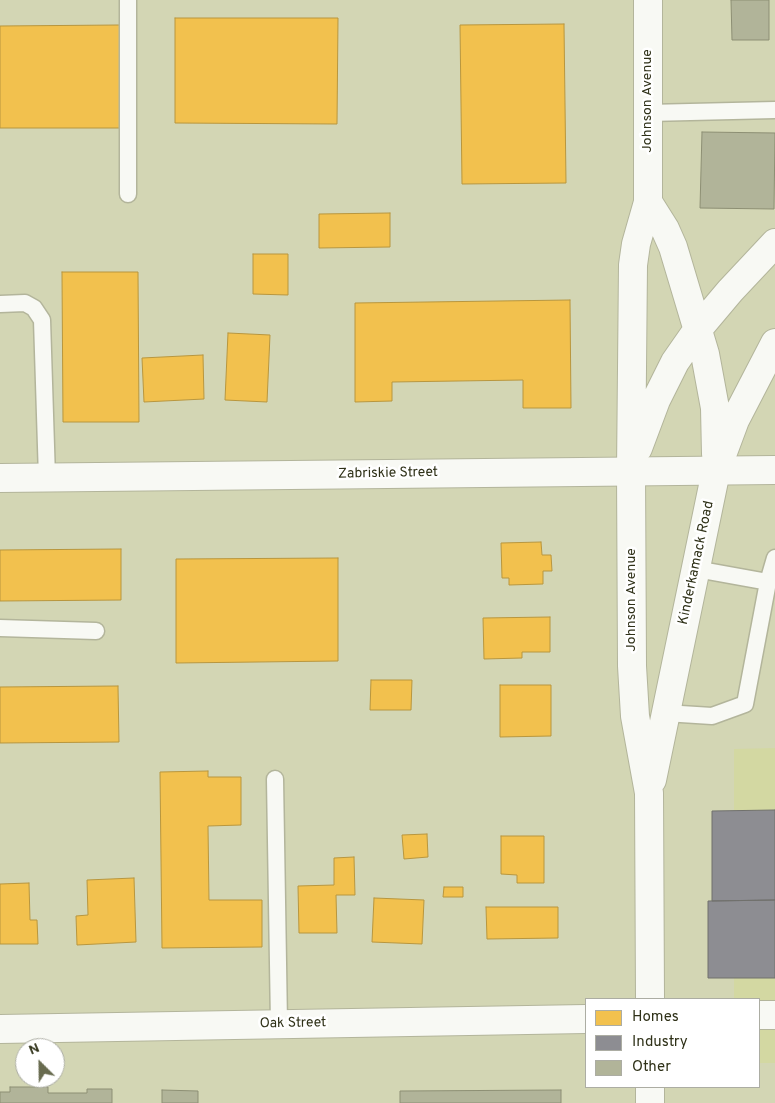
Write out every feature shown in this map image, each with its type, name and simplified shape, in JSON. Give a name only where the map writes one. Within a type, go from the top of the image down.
[{"type":"main road","name":"Johnson Avenue","points":[[648,0],[648,202],[636,244],[633,265],[631,471],[632,666],[635,716],[649,794],[650,998]]},
{"type":"main road","points":[[648,202],[665,229],[673,247],[698,329],[711,382],[715,408],[717,439],[716,471]]},
{"type":"main road","points":[[631,471],[641,436],[675,362],[698,329],[730,291],[775,243]]},
{"type":"main road","name":"Kinderkamack Road","points":[[649,794],[716,471],[735,420],[775,343]]},
{"type":"main road","name":"Zabriskie Street","points":[[0,478],[775,470]]},
{"type":"main road","points":[[760,1015],[775,1015]]},
{"type":"main road","name":"Oak Street","points":[[0,1029],[585,1018]]},
{"type":"main road","points":[[650,1088],[650,1103]]},
{"type":"lane","points":[[128,0],[128,194]]},
{"type":"lane","points":[[648,113],[775,110]]},
{"type":"lane","points":[[0,304],[25,304],[34,308],[42,320],[47,478]]},
{"type":"lane","points":[[665,714],[712,716],[746,704],[768,582],[775,558]]},
{"type":"lane","points":[[696,569],[768,582]]},
{"type":"lane","points":[[0,628],[96,631]]},
{"type":"lane","points":[[275,779],[279,1024]]},
{"type":"shaded area","points":[[775,748],[775,1063],[760,1063],[760,998],[734,998],[734,749]]},
{"type":"building: Homes","points":[[175,18],[338,18],[337,124],[175,123]]},
{"type":"building: Homes","points":[[564,24],[566,183],[462,184],[460,25]]},
{"type":"building: Homes","points":[[120,25],[121,128],[0,128],[0,26]]},
{"type":"building: Homes","points":[[390,213],[390,247],[319,248],[319,214]]},
{"type":"building: Homes","points":[[253,254],[288,254],[288,295],[253,294]]},
{"type":"building: Homes","points":[[62,272],[138,272],[139,422],[63,422]]},
{"type":"building: Homes","points":[[570,300],[571,408],[523,408],[523,380],[392,382],[392,401],[355,402],[355,303]]},
{"type":"building: Homes","points":[[228,333],[270,335],[267,402],[225,400]]},
{"type":"building: Homes","points":[[203,355],[204,399],[144,402],[142,358]]},
{"type":"building: Homes","points":[[541,542],[542,555],[551,555],[552,571],[543,571],[543,584],[509,585],[509,578],[502,578],[501,543]]},
{"type":"building: Homes","points":[[121,549],[121,600],[0,601],[0,550]]},
{"type":"building: Homes","points":[[338,558],[338,661],[176,663],[176,559]]},
{"type":"building: Homes","points":[[550,617],[550,652],[522,652],[522,658],[484,659],[483,618]]},
{"type":"building: Homes","points":[[371,680],[412,680],[411,710],[370,710]]},
{"type":"building: Homes","points":[[500,685],[551,685],[551,736],[500,737]]},
{"type":"building: Homes","points":[[118,686],[119,742],[0,743],[0,687]]},
{"type":"building: Homes","points":[[208,771],[208,777],[241,777],[241,825],[208,826],[209,900],[262,900],[262,947],[162,948],[160,772]]},
{"type":"building: Homes","points":[[427,834],[428,857],[404,859],[402,835]]},
{"type":"building: Homes","points":[[501,836],[544,836],[544,883],[517,883],[517,875],[501,874]]},
{"type":"building: Homes","points":[[354,857],[355,895],[336,895],[337,933],[299,933],[298,886],[334,885],[334,858]]},
{"type":"building: Homes","points":[[134,878],[136,942],[77,945],[76,916],[88,915],[87,880]]},
{"type":"building: Homes","points":[[29,883],[30,920],[37,920],[38,944],[0,944],[0,884]]},
{"type":"building: Homes","points":[[444,887],[463,887],[463,897],[443,897]]},
{"type":"building: Homes","points":[[374,898],[424,900],[422,944],[372,942]]},
{"type":"building: Homes","points":[[486,907],[558,907],[558,938],[487,939]]},
{"type":"building: Industry","points":[[775,810],[775,900],[712,901],[712,811]]},
{"type":"building: Industry","points":[[775,900],[775,978],[708,978],[708,901]]},
{"type":"building: Other","points":[[731,0],[769,0],[769,40],[732,40]]},
{"type":"building: Other","points":[[702,132],[775,133],[774,209],[700,208]]},
{"type":"building: Other","points":[[10,1087],[48,1088],[48,1093],[87,1093],[87,1089],[112,1089],[112,1103],[0,1103],[0,1092],[10,1092]]},
{"type":"building: Other","points":[[162,1090],[198,1091],[198,1103],[162,1103]]},
{"type":"building: Other","points":[[561,1090],[561,1103],[400,1103],[400,1091]]}]
